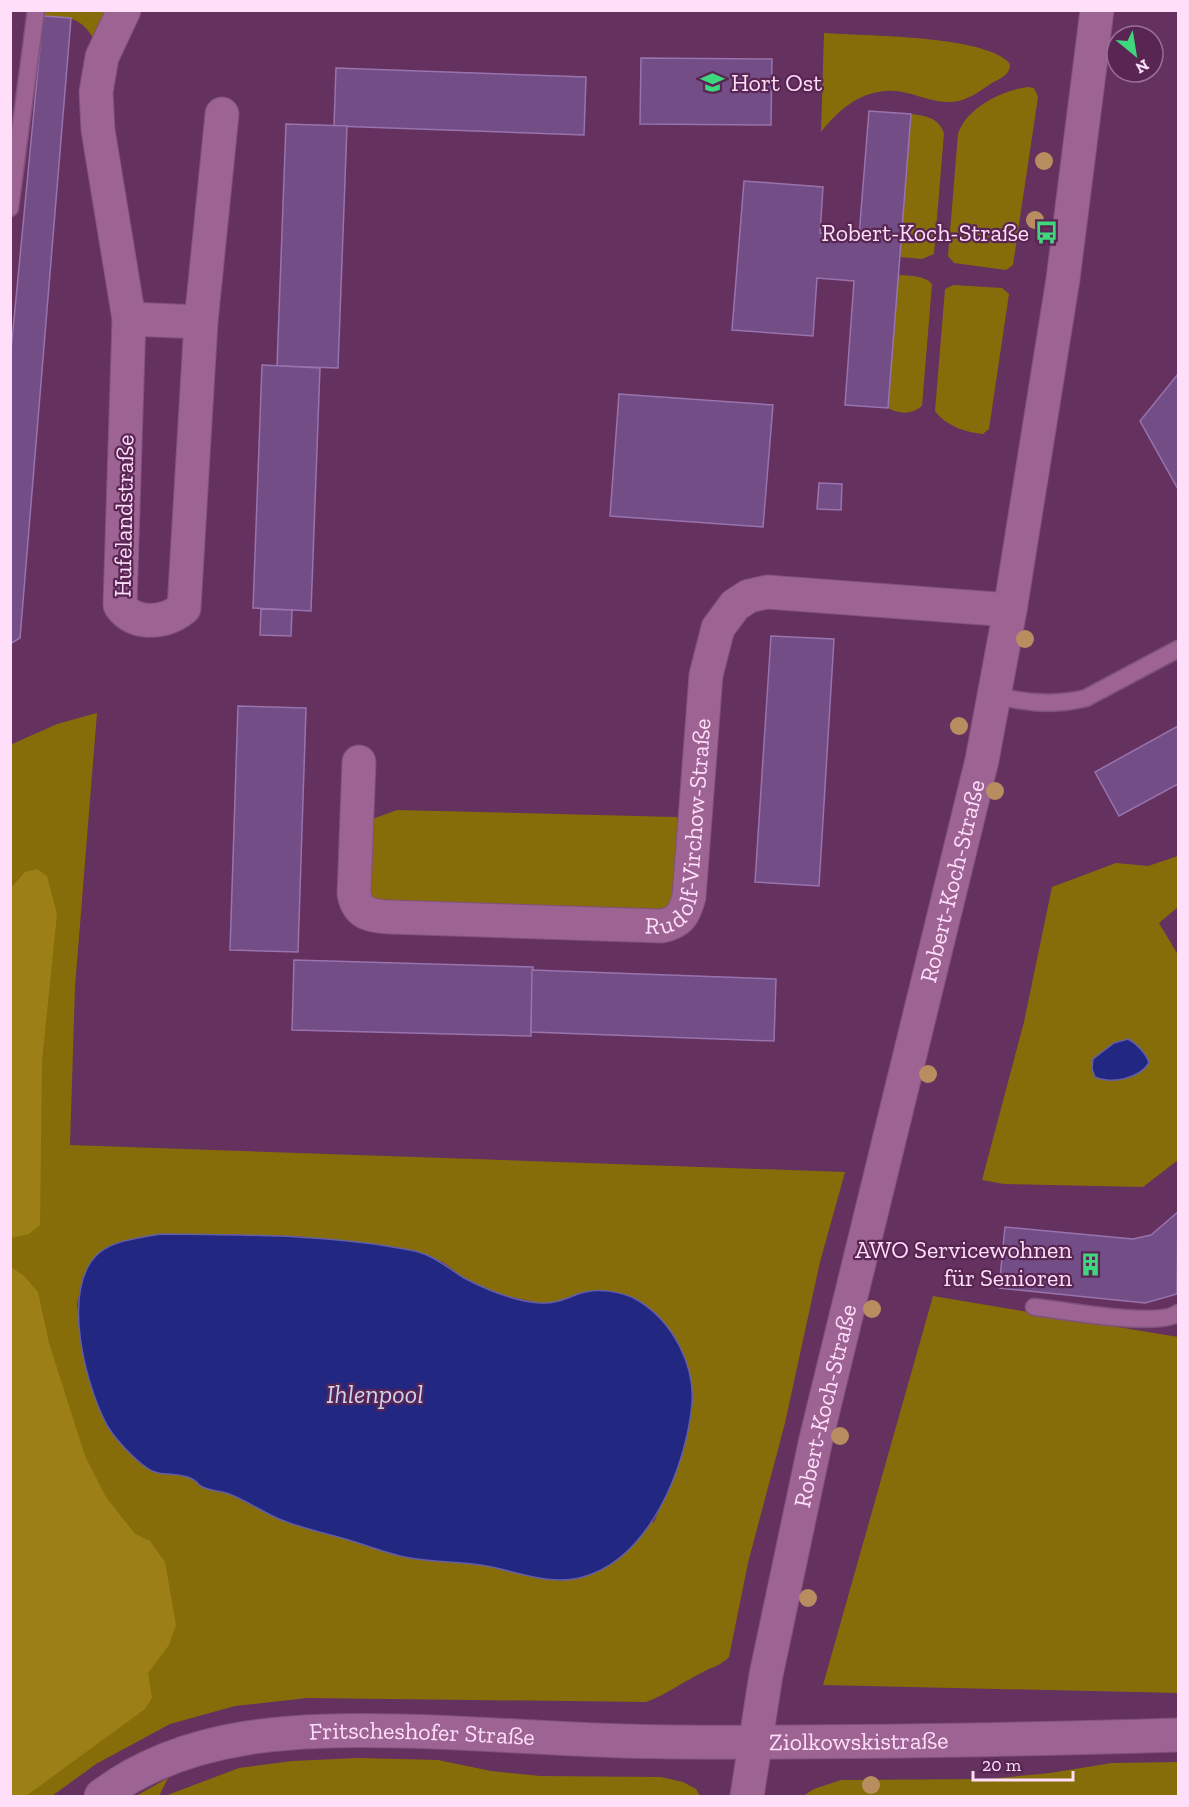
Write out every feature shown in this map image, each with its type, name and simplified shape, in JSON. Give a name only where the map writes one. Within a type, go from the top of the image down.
[{"type":"street","name":"Hufelandstraße","points":[[124,10],[102,57],[96,92],[98,130],[129,319],[120,604],[125,614],[149,622],[174,616],[184,608],[201,322],[222,114]]},
{"type":"street","name":"Robert-Koch-Straße","points":[[747,1797],[766,1675],[816,1439],[949,904],[982,760],[1010,610],[1063,279],[1093,11]]},
{"type":"street","points":[[129,319],[201,322]]},
{"type":"street","name":"Rudolf-Virchow-Straße","points":[[359,762],[355,848],[356,904],[362,912],[373,916],[410,918],[662,926],[677,922],[685,913],[689,897],[706,675],[718,628],[735,605],[749,596],[767,592],[1010,610]]},
{"type":"street","name":"Fritscheshofer Straße","points":[[101,1797],[164,1761],[199,1749],[247,1737],[321,1730],[756,1743]]},
{"type":"street","name":"Ziolkowskistraße","points":[[756,1743],[1179,1735]]},
{"type":"lane","points":[[10,207],[12,177],[36,10]]},
{"type":"lane","points":[[994,695],[1026,703],[1073,702],[1086,698],[1179,649]]},
{"type":"lane","points":[[1034,1307],[1146,1320],[1173,1317],[1179,1313]]},
{"type":"shaded area","points":[[44,11],[108,11],[96,42],[80,23],[68,18],[43,16]]},
{"type":"shaded area","points":[[824,33],[894,36],[952,42],[997,54],[1010,64],[1010,68],[1002,78],[972,96],[956,102],[942,102],[894,91],[866,95],[841,110],[821,132]]},
{"type":"shaded area","points":[[1028,87],[1034,88],[1038,97],[1013,265],[1006,270],[954,263],[948,256],[958,134],[962,125],[977,108],[997,96]]},
{"type":"shaded area","points":[[911,114],[935,120],[944,133],[934,254],[922,259],[900,257]]},
{"type":"shaded area","points":[[898,275],[921,277],[932,284],[922,406],[905,413],[888,408]]},
{"type":"shaded area","points":[[953,285],[1002,288],[1009,294],[989,429],[983,434],[956,427],[945,421],[935,411],[945,289]]},
{"type":"shaded area","points":[[97,713],[75,987],[70,1145],[845,1172],[820,1262],[785,1423],[748,1563],[729,1657],[723,1662],[646,1702],[307,1698],[235,1706],[170,1724],[96,1764],[52,1796],[11,1796],[10,745],[57,724]],"holes":[[[160,1234],[297,1236],[418,1252],[443,1262],[461,1276],[498,1294],[540,1303],[564,1301],[581,1292],[692,1402],[678,1465],[654,1522],[481,1565],[411,1559],[279,1519],[229,1494],[203,1488],[192,1479],[177,1474],[109,1429],[94,1393],[82,1349],[77,1304],[83,1276]]]},
{"type":"shaded area","points":[[397,810],[676,817],[684,825],[682,872],[669,907],[657,912],[381,905],[370,898],[367,821]]},
{"type":"shaded area","points":[[1178,856],[1178,907],[1159,923],[1178,955],[1178,1160],[1143,1187],[1004,1184],[982,1180],[1024,1022],[1052,887],[1116,863],[1148,866]]},
{"type":"shaded area","points":[[37,869],[47,876],[57,914],[42,1061],[40,1225],[29,1234],[11,1238],[11,888],[25,872]]},
{"type":"shaded area","points":[[11,1267],[24,1276],[38,1292],[49,1343],[85,1456],[106,1497],[135,1534],[150,1541],[165,1562],[176,1625],[169,1645],[148,1673],[152,1698],[145,1709],[26,1796],[10,1796]]},
{"type":"shaded area","points":[[933,1296],[1178,1337],[1178,1693],[823,1685]]},
{"type":"shaded area","points":[[358,1758],[438,1760],[491,1771],[540,1776],[661,1777],[683,1782],[696,1789],[700,1796],[165,1796],[239,1768],[292,1761]]},
{"type":"shaded area","points":[[1178,1762],[1178,1796],[803,1796],[814,1789],[841,1780],[989,1779],[1050,1773],[1112,1763]]},
{"type":"shaded area","points":[[168,1778],[159,1796],[136,1796]]},
{"type":"water","points":[[1128,1039],[1138,1046],[1149,1063],[1139,1073],[1124,1079],[1109,1080],[1095,1077],[1092,1069],[1093,1059],[1114,1043]]},
{"type":"water","name":"Ihlenpool","points":[[160,1234],[288,1236],[384,1245],[422,1253],[464,1278],[520,1300],[550,1303],[585,1292],[609,1291],[639,1301],[662,1320],[672,1333],[686,1360],[692,1389],[692,1404],[682,1455],[673,1481],[660,1507],[645,1531],[627,1551],[607,1567],[583,1577],[557,1580],[532,1577],[481,1565],[409,1558],[393,1554],[288,1523],[226,1493],[202,1487],[187,1477],[152,1471],[120,1443],[108,1427],[100,1410],[85,1364],[78,1313],[80,1289],[87,1269],[99,1253],[120,1242]]},
{"type":"building","points":[[43,16],[71,18],[20,638],[10,644],[10,361]]},
{"type":"building","points":[[641,58],[772,59],[771,125],[640,124]]},
{"type":"building","points":[[336,68],[586,77],[584,135],[334,126]]},
{"type":"building","points":[[869,111],[911,114],[888,408],[845,405],[854,281],[817,278],[813,336],[732,330],[744,181],[823,187],[820,233],[859,236]]},
{"type":"building","points":[[286,124],[347,126],[338,368],[277,366]]},
{"type":"building","points":[[262,365],[320,368],[311,611],[253,608]]},
{"type":"building","points":[[1178,374],[1178,489],[1140,421]]},
{"type":"building","points":[[619,394],[773,405],[763,527],[610,516]]},
{"type":"building","points":[[819,483],[842,484],[841,510],[817,509]]},
{"type":"building","points":[[261,609],[292,610],[291,636],[260,635]]},
{"type":"building","points":[[771,636],[834,639],[819,886],[755,882]]},
{"type":"building","points":[[238,706],[306,708],[298,952],[230,950]]},
{"type":"building","points":[[1178,726],[1178,784],[1119,816],[1095,772]]},
{"type":"building","points":[[294,960],[533,967],[531,1036],[292,1030]]},
{"type":"building","points":[[532,970],[776,979],[774,1041],[531,1032]]},
{"type":"building","name":"AWO Servicewohnen für Senioren","points":[[1178,1212],[1177,1294],[1145,1303],[999,1288],[1005,1227],[1133,1239],[1151,1235]]},
{"type":"place","name":"Hort Ost","points":[[713,83]]},
{"type":"place","name":"Robert-Koch-Straße","points":[[1047,233]]},
{"type":"place","name":"AWO Servicewohnen für Senioren","points":[[1090,1264]]}]
